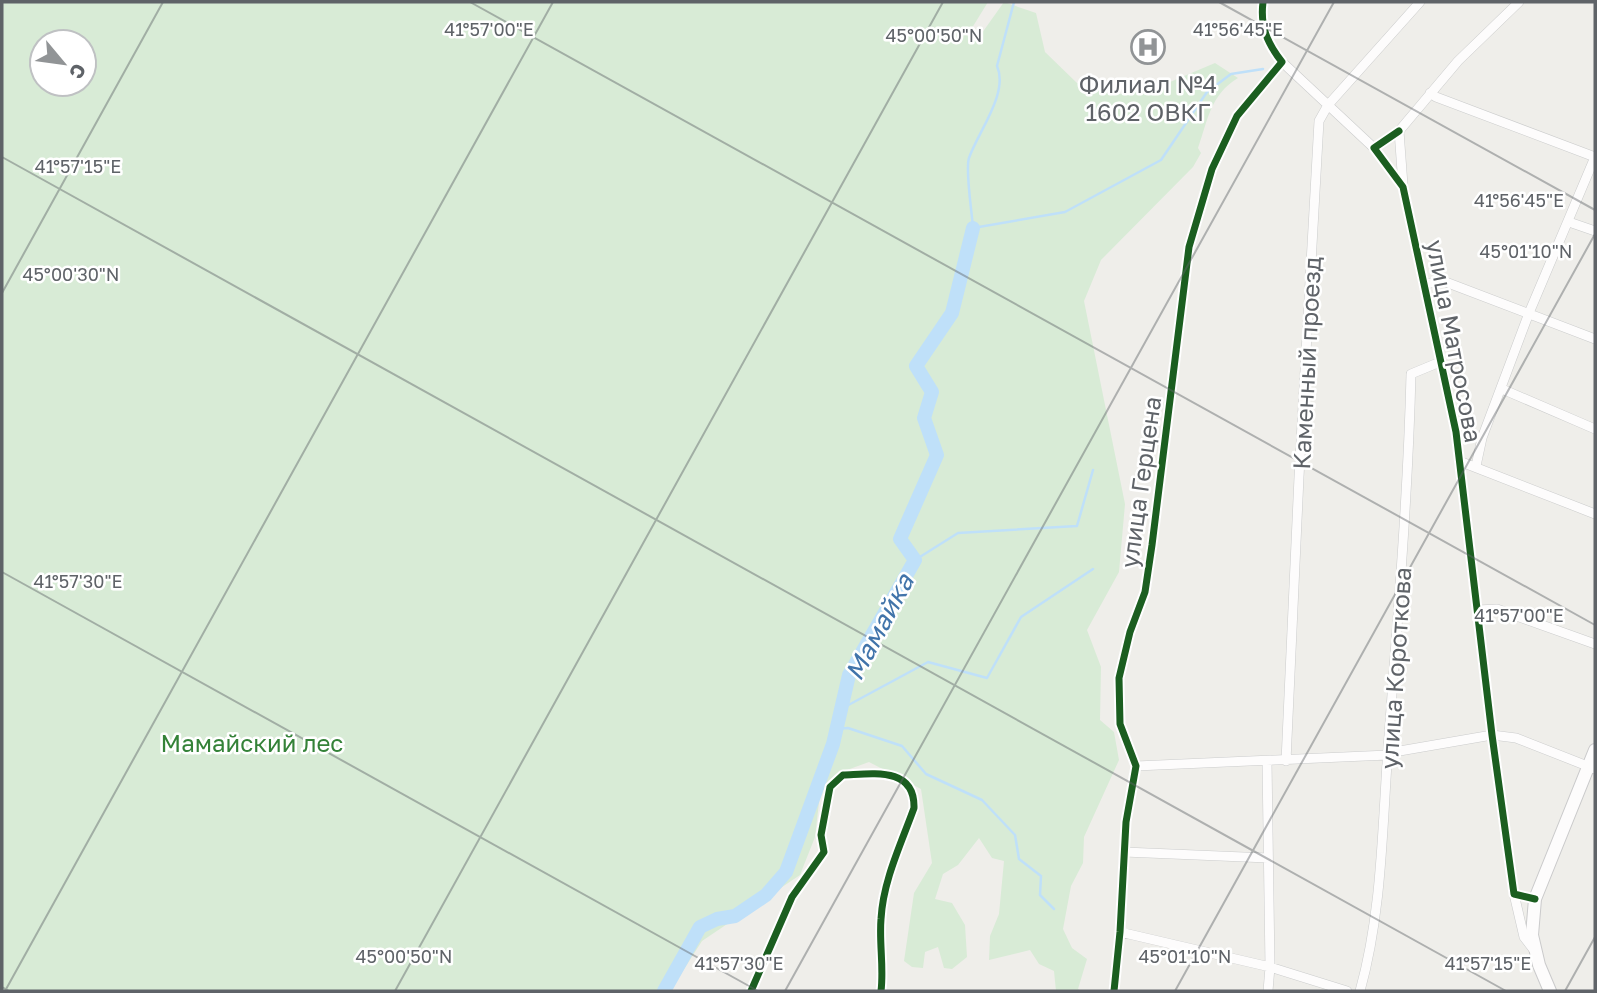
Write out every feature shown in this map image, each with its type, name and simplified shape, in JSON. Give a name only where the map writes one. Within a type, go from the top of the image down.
[{"type":"main road","points":[[1550,991],[1535,952],[1532,935],[1535,900],[1592,767],[1595,750]]},
{"type":"street","points":[[1263,2],[1261,17],[1266,36],[1282,62]]},
{"type":"street","name":"Каменный проезд","points":[[1286,761],[1319,121],[1328,105],[1420,2]]},
{"type":"street","points":[[1374,148],[1399,131],[1458,61],[1518,2]]},
{"type":"street","name":"улица Матросова","points":[[1282,62],[1374,148],[1403,187]]},
{"type":"street","name":"улица Герцена","points":[[1114,991],[1126,822],[1136,766],[1121,724],[1119,678],[1130,632],[1145,592],[1189,247],[1212,169],[1237,116],[1282,62]]},
{"type":"street","points":[[1430,93],[1595,157],[1529,313],[1482,439],[1476,466]]},
{"type":"street","name":"улица Матросова","points":[[1399,131],[1403,187],[1456,432],[1514,894],[1524,937],[1535,952]]},
{"type":"street","points":[[1569,222],[1595,231]]},
{"type":"street","points":[[1425,284],[1443,281],[1595,339]]},
{"type":"street","name":"улица Короткова","points":[[1360,991],[1369,959],[1384,846],[1408,484],[1411,374],[1440,362]]},
{"type":"street","points":[[1502,389],[1595,429]]},
{"type":"street","points":[[1459,461],[1595,513]]},
{"type":"street","points":[[1478,610],[1497,609],[1595,643]]},
{"type":"street","points":[[1136,766],[1267,762],[1388,754],[1492,735],[1516,738],[1592,767]]},
{"type":"street","points":[[1267,762],[1270,967],[1268,991]]},
{"type":"street","points":[[751,991],[792,897],[824,852],[821,835],[830,787],[843,775],[888,774],[908,784],[914,808],[885,889],[880,921],[883,970],[881,991]]},
{"type":"street","points":[[1125,852],[1268,858]]},
{"type":"street","points":[[1514,894],[1535,900]]},
{"type":"street","points":[[1120,932],[1270,967],[1347,991]]},
{"type":"green space","name":"Мамайский лес","points":[[2,2],[988,2],[967,36],[977,40],[1004,2],[1036,13],[1045,52],[1077,83],[1112,95],[1151,90],[1215,63],[1238,78],[1221,92],[1211,109],[1198,148],[1201,153],[1193,167],[1101,260],[1084,301],[1125,504],[1119,572],[1087,630],[1101,667],[1100,720],[1114,732],[1119,760],[1084,837],[1083,863],[1071,886],[1063,929],[1072,948],[1087,959],[1078,989],[1081,991],[1056,991],[1054,971],[1039,964],[1030,950],[989,960],[990,936],[999,914],[1004,861],[992,858],[979,838],[958,865],[943,874],[935,899],[952,903],[965,925],[967,957],[952,969],[944,968],[938,947],[925,952],[923,968],[912,967],[904,961],[914,893],[932,863],[921,789],[869,762],[836,774],[820,794],[815,837],[800,875],[702,941],[670,991],[2,991]]},
{"type":"waterway","name":"Мамайка","points":[[1014,2],[997,66],[1000,77],[996,100],[969,158],[968,181],[973,228],[1065,212],[1161,160],[1207,92],[1231,74],[1263,69]]},
{"type":"waterway","name":"Мамайка","points":[[664,991],[700,927],[717,919],[735,916],[766,895],[786,872],[833,744],[849,675],[915,560],[900,539],[937,455],[924,418],[932,392],[916,366],[952,313],[973,228]]},
{"type":"waterway","points":[[915,560],[958,533],[1077,526],[1093,470]]},
{"type":"waterway","points":[[841,709],[928,662],[987,678],[1021,617],[1093,569]]},
{"type":"waterway","points":[[836,729],[848,728],[902,746],[926,774],[982,800],[1015,835],[1019,859],[1041,876],[1040,895],[1054,909]]},
{"type":"cycle path","points":[[1114,991],[1126,822],[1136,766],[1120,724],[1119,678],[1130,632],[1145,592],[1189,247],[1212,169],[1237,116],[1282,62],[1266,34],[1263,2]]},
{"type":"cycle path","points":[[1399,131],[1374,148],[1403,187],[1456,432],[1514,894],[1535,899]]},
{"type":"cycle path","points":[[751,991],[792,897],[824,852],[821,835],[830,787],[843,775],[866,774],[890,775],[900,779],[912,794],[914,808],[893,863],[882,905],[881,991]]},
{"type":"place","name":"Филиал №4 1602 ОВКГ","points":[[1148,47]]}]
